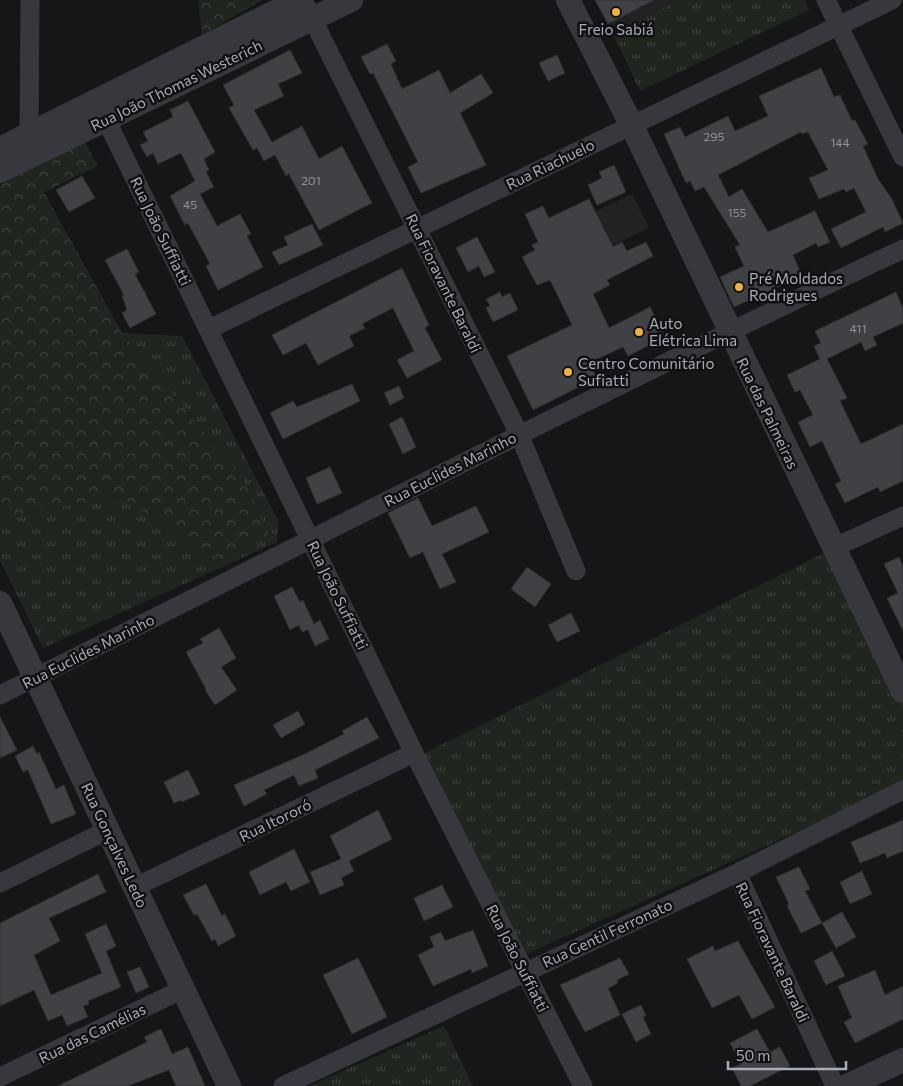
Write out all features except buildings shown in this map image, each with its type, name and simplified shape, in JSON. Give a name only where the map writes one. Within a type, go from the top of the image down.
[{"type":"street","points":[[30,0],[33,144]]},
{"type":"street","name":"Rua João Thomas Westerich","points":[[0,171],[33,144],[190,67],[305,6],[351,0]]},
{"type":"street","name":"Rua das Palmeiras","points":[[568,0],[632,126],[833,548],[903,690]]},
{"type":"street","points":[[826,0],[903,157]]},
{"type":"street","name":"Rua Riachuelo","points":[[209,329],[892,0]]},
{"type":"street","name":"Rua Fioravante Baraldi","points":[[305,6],[418,228],[519,434],[576,571]]},
{"type":"street","name":"Rua João Suffiatti","points":[[102,110],[414,753],[583,1086]]},
{"type":"street","name":"Rua João Thomas Westerich","points":[[0,150],[33,144]]},
{"type":"street","name":"Rua Euclides Marinho","points":[[0,695],[519,434],[729,331],[903,249]]},
{"type":"street","points":[[833,548],[903,516]]},
{"type":"street","name":"Rua Gonçalves Ledo","points":[[0,603],[229,1086]]},
{"type":"street","name":"Rua Itororó","points":[[135,887],[414,753]]},
{"type":"street","name":"Rua Gentil Ferronato","points":[[283,1086],[737,873],[903,790]]},
{"type":"street","points":[[0,883],[108,830]]},
{"type":"street","name":"Rua Fioravante Baraldi","points":[[737,873],[835,1086]]},
{"type":"street","name":"Rua das Camélias","points":[[0,1077],[183,989]]},
{"type":"street","points":[[847,1086],[903,1060]]},
{"type":"shaded area","points":[[596,0],[680,0],[612,32]]},
{"type":"shaded area","points":[[632,194],[649,228],[582,260],[565,226]]},
{"type":"green space","points":[[198,0],[262,0],[202,35]]},
{"type":"green space","points":[[680,0],[805,0],[809,10],[640,91],[612,32]]},
{"type":"green space","points":[[85,142],[98,166],[44,192],[122,333],[245,482],[269,536],[221,561],[119,496],[0,518],[0,185]]},
{"type":"green space","points":[[122,333],[182,336],[279,522],[277,542],[43,648],[0,561],[0,518],[120,496],[221,561],[245,482]]},
{"type":"green space","points":[[828,551],[903,700],[903,784],[522,956],[421,755]]},
{"type":"green space","points":[[444,1026],[473,1086],[309,1086]]},
{"type":"place","name":"Freio Sabiá","points":[[616,12]]},
{"type":"place","name":"Pré Moldados Rodrigues","points":[[739,287]]},
{"type":"place","name":"Auto Elétrica Lima","points":[[639,332]]},
{"type":"place","name":"Centro Comunitário Sufiatti","points":[[568,372]]}]
